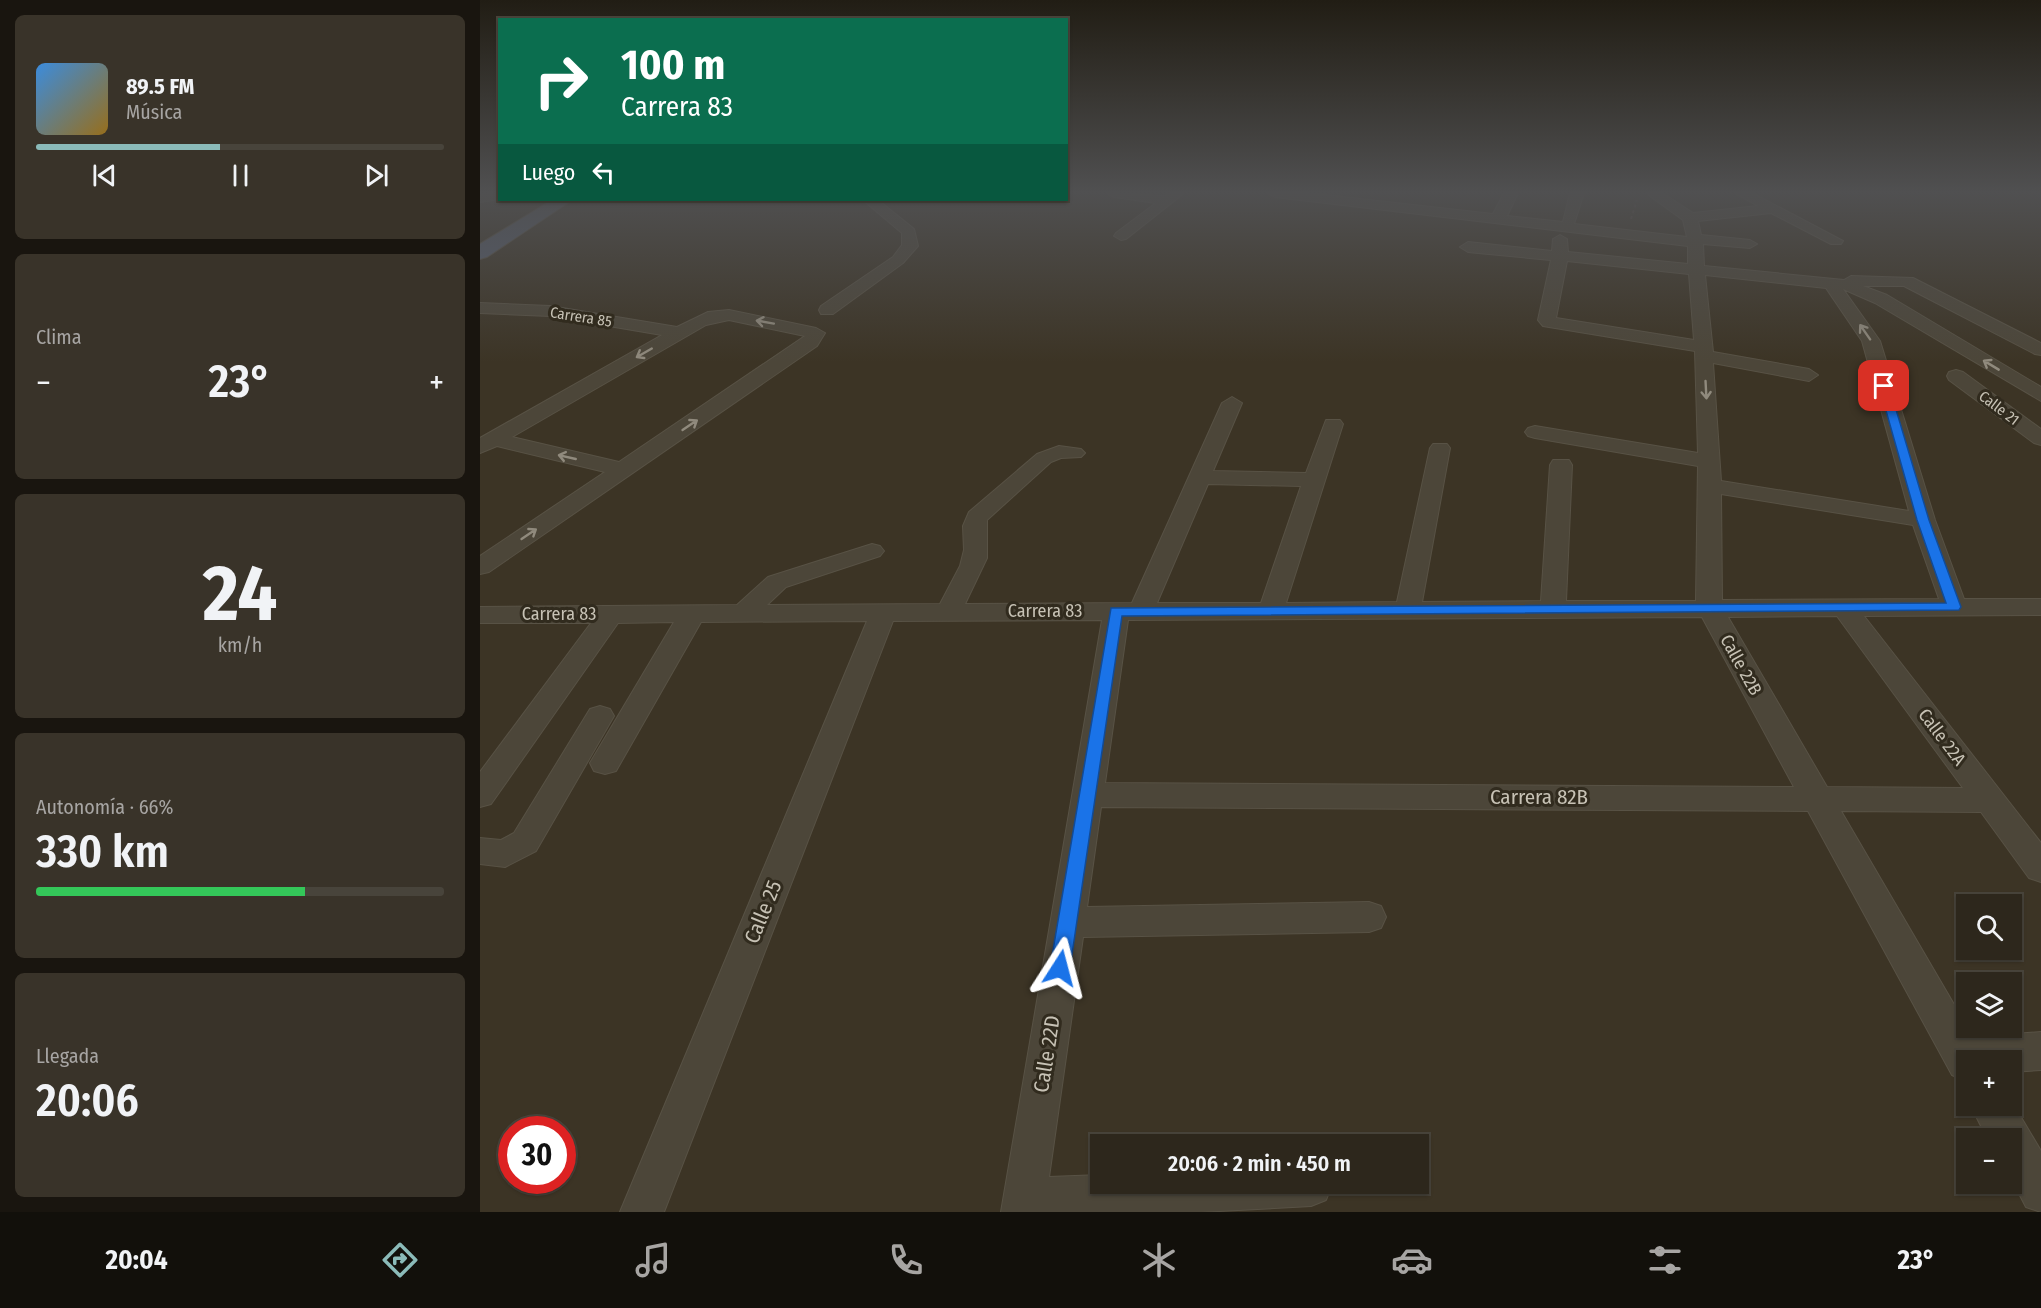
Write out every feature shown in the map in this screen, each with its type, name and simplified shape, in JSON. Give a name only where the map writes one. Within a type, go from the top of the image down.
[{"type":"street","points":[[827,309],[898,260],[907,250]]},
{"type":"street","points":[[1493,250],[1847,285],[1881,298],[2041,395]]},
{"type":"street","points":[[1561,250],[1547,320],[1549,322],[1809,375]]},
{"type":"street","name":"Calle 22B","points":[[1695,250],[1704,352],[1710,486],[1709,607],[1815,799],[1960,1050]]},
{"type":"street","points":[[1830,282],[1907,281],[2041,350]]},
{"type":"street","points":[[1830,282],[1871,341],[1923,520],[1954,607]]},
{"type":"street","name":"Carrera 85","points":[[480,308],[550,311],[680,333]]},
{"type":"street","points":[[480,567],[811,342],[816,333],[729,315],[714,316],[487,443]]},
{"type":"street","name":"Calle 21","points":[[1956,376],[2041,439]]},
{"type":"street","name":"Calle 22D","points":[[1024,1206],[1067,922],[1089,795],[1128,611],[1199,477],[1232,403]]},
{"type":"street","points":[[1271,610],[1333,424]]},
{"type":"street","points":[[1535,432],[1709,461]]},
{"type":"street","points":[[487,443],[624,470]]},
{"type":"street","points":[[1408,609],[1440,448]]},
{"type":"street","points":[[948,612],[971,568],[976,550],[972,528],[976,517],[1044,458],[1059,452],[1074,453]]},
{"type":"street","points":[[1553,608],[1561,465]]},
{"type":"street","points":[[1199,477],[1313,480]]},
{"type":"street","points":[[1710,486],[1923,520]]},
{"type":"street","points":[[744,613],[777,582],[872,551]]},
{"type":"street","name":"Calle 22A","points":[[1843,607],[2041,868]]},
{"type":"street","name":"Carrera 83","points":[[480,615],[2041,607]]},
{"type":"street","name":"Calle 25","points":[[642,1212],[884,612]]},
{"type":"street","points":[[480,795],[611,614]]},
{"type":"street","points":[[605,763],[693,614]]},
{"type":"street","points":[[480,851],[505,854],[525,842],[600,716]]},
{"type":"street","name":"Carrera 82B","points":[[1089,795],[1989,800]]},
{"type":"street","points":[[1067,922],[1369,917]]},
{"type":"street","points":[[2022,1053],[2041,1051]]},
{"type":"street","points":[[2022,1158],[2041,1192]]},
{"type":"street","points":[[1024,1206],[1188,1194]]},
{"type":"route","points":[[1060,968],[1089,795],[1116,611],[1954,607],[1923,520],[1884,386]]}]
